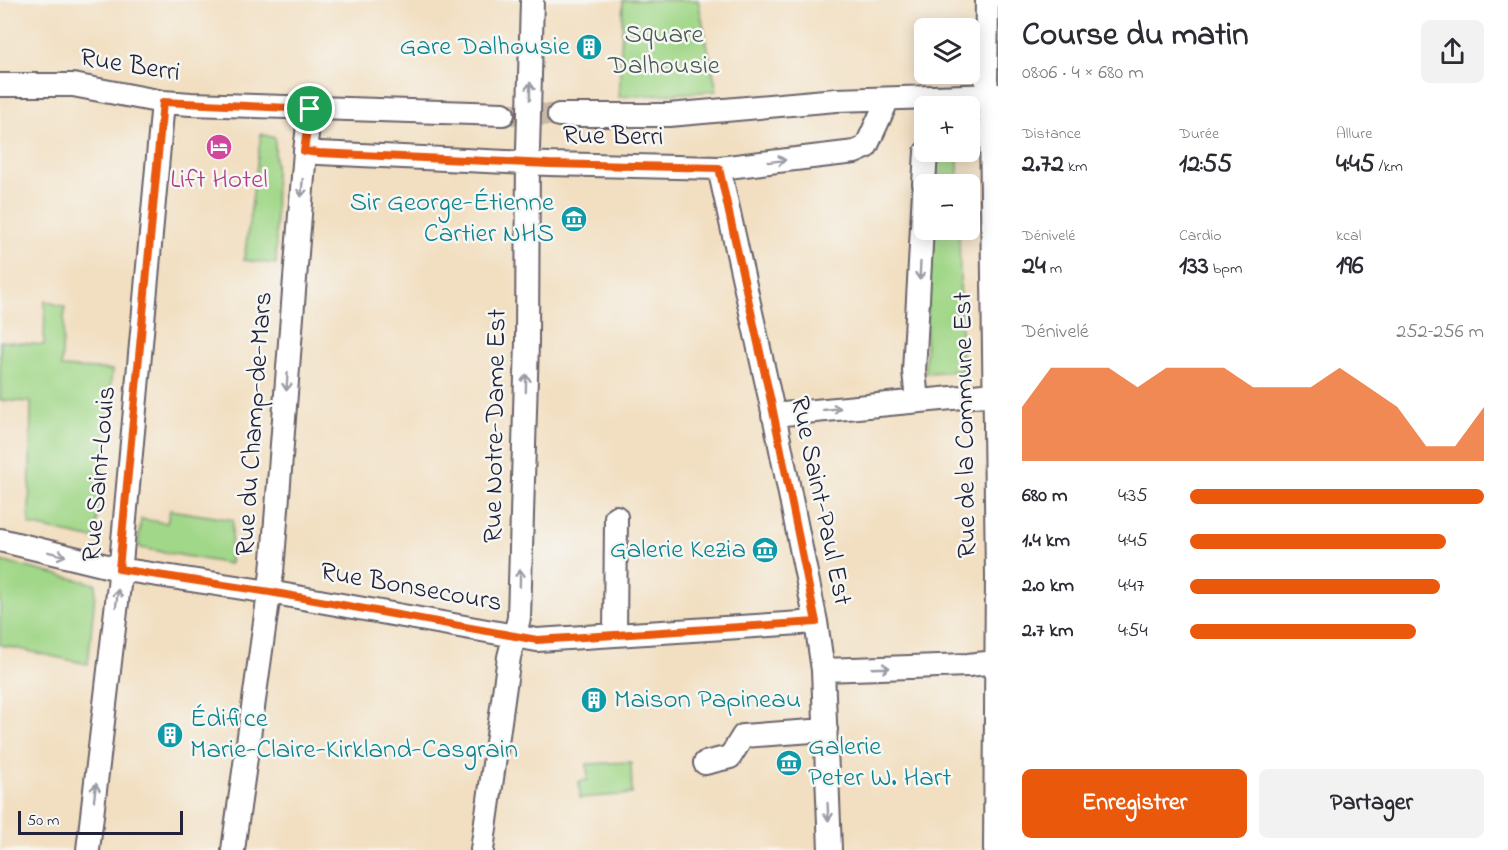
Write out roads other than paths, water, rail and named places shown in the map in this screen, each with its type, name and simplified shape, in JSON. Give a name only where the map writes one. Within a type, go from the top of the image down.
[{"type":"street","name":"Rue Notre-Dame Est","points":[[482,850],[508,664],[519,618],[527,342],[532,0]]},
{"type":"street","name":"Rue de la Commune Est","points":[[987,0],[986,79],[993,95],[991,125],[997,616],[995,850]]},
{"type":"street","name":"Rue Berri","points":[[0,85],[73,85],[163,102],[310,109],[503,114]]},
{"type":"street","name":"Rue Berri","points":[[560,115],[669,115],[836,100],[993,95]]},
{"type":"street","name":"Rue Berri","points":[[304,151],[529,156],[719,168],[855,152],[866,147],[888,99]]},
{"type":"street","name":"Rue Saint-Louis","points":[[88,850],[119,569],[163,102]]},
{"type":"street","name":"Rue du Champ-de-Mars","points":[[233,850],[270,592],[304,287],[304,151],[310,109]]},
{"type":"street","name":"Rue Saint-Paul Est","points":[[719,168],[816,622],[826,730],[830,850]]},
{"type":"street","points":[[917,401],[914,371],[921,240]]},
{"type":"street","points":[[773,415],[994,394]]},
{"type":"street","points":[[615,635],[616,518]]},
{"type":"street","name":"Rue Bonsecours","points":[[0,540],[119,569],[270,592],[537,640],[816,622]]},
{"type":"street","points":[[822,670],[996,662]]},
{"type":"street","points":[[705,763],[730,757],[743,736],[826,730]]},
{"type":"tunnel","points":[[503,114],[559,115]]},
{"type":"place","name":"Gare Dalhousie","points":[[589,47]]},
{"type":"place","name":"Lift Hotel","points":[[219,147]]},
{"type":"place","name":"Sir George-Étienne Cartier NHS","points":[[574,219]]},
{"type":"place","name":"Galerie Kezia","points":[[765,550]]},
{"type":"place","name":"Maison Papineau","points":[[594,700]]},
{"type":"place","name":"Édifice Marie-Claire-Kirkland-Casgrain","points":[[170,735]]},
{"type":"place","name":"Galerie Peter W. Hart","points":[[789,763]]},
{"type":"park label","name":"Square Dalhousie","points":[[664,50]]}]
